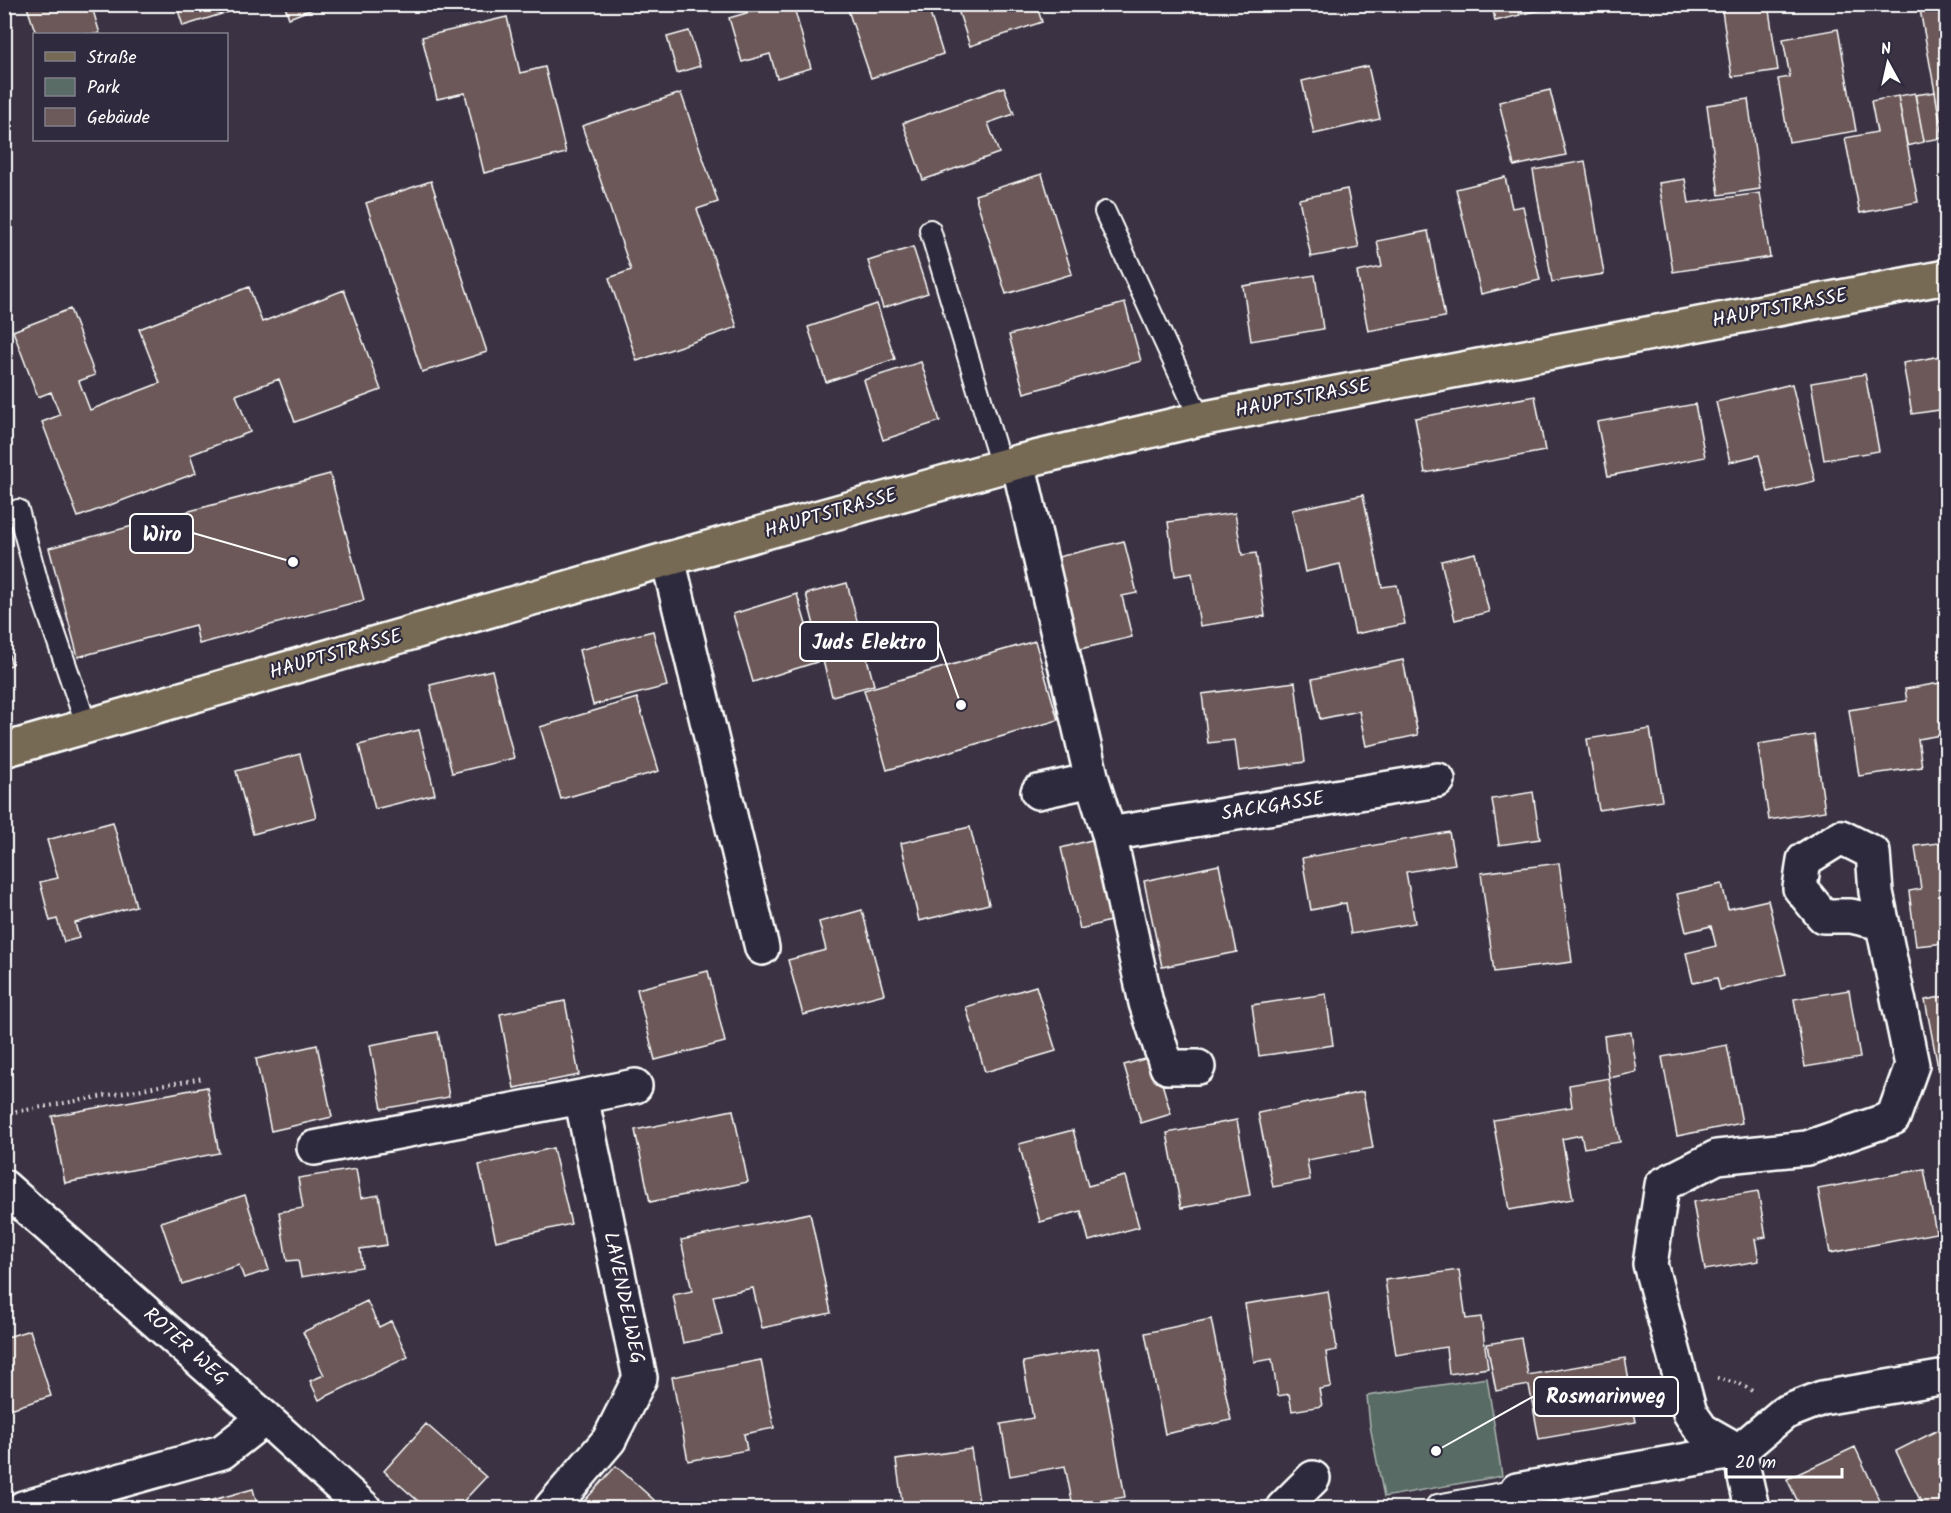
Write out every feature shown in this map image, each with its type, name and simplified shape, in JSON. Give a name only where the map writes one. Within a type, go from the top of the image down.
[{"type":"main road","name":"HAUPTSTRASSE","points":[[4,750],[668,559],[1010,464],[1200,418],[1947,277]]},
{"type":"street","points":[[1010,464],[1092,780],[1109,834],[1146,1003],[1167,1067],[1198,1067]]},
{"type":"street","points":[[668,559],[762,948]]},
{"type":"street","points":[[1038,792],[1092,780]]},
{"type":"street","name":"SACKGASSE","points":[[1109,834],[1438,780]]},
{"type":"street","points":[[1752,1509],[1739,1451],[1702,1430],[1690,1413],[1680,1377],[1650,1264],[1662,1185],[1717,1157],[1807,1148],[1893,1118],[1912,1065],[1882,923]]},
{"type":"street","points":[[314,1148],[635,1086]]},
{"type":"street","name":"LAVENDELWEG","points":[[551,1509],[609,1440],[640,1378],[581,1097]]},
{"type":"street","name":"ROTER WEG","points":[[4,1187],[265,1418],[364,1509]]},
{"type":"street","points":[[1517,1490],[1739,1451],[1784,1413],[1822,1398],[1947,1377]]},
{"type":"street","points":[[23,1509],[222,1452],[265,1418]]},
{"type":"street","points":[[1283,1509],[1313,1478]]},
{"type":"lane","points":[[1105,212],[1200,418]]},
{"type":"lane","points":[[930,230],[1010,464]]},
{"type":"lane","points":[[18,510],[39,587],[87,727]]},
{"type":"lane","points":[[1437,1505],[1517,1490]]},
{"type":"path","points":[[4,1114],[203,1078]]},
{"type":"path","points":[[1680,1377],[1706,1375],[1740,1384],[1784,1413]]},
{"type":"green space","points":[[1487,1378],[1502,1476],[1384,1497],[1370,1426],[1367,1396]]},
{"type":"building","points":[[26,4],[99,4],[92,7],[100,33],[36,33]]},
{"type":"building","points":[[176,4],[240,4],[241,8],[183,26]]},
{"type":"building","points":[[284,4],[325,4],[289,18]]},
{"type":"building","points":[[777,4],[793,4],[811,68],[777,78],[770,54],[742,62],[729,18]]},
{"type":"building","points":[[846,4],[927,4],[943,54],[871,78]]},
{"type":"building","points":[[956,4],[1036,4],[1042,22],[970,46]]},
{"type":"building","points":[[1492,4],[1518,4],[1520,15],[1495,21]]},
{"type":"building","points":[[1520,4],[1561,4],[1561,6],[1522,14]]},
{"type":"building","points":[[1721,4],[1768,4],[1778,70],[1732,77]]},
{"type":"building","points":[[1919,4],[1946,4],[1946,159],[1935,92]]},
{"type":"building","points":[[507,17],[520,73],[545,67],[566,153],[484,173],[465,93],[437,99],[422,37]]},
{"type":"building","points":[[1838,29],[1856,131],[1789,142],[1778,79],[1790,77],[1783,39]]},
{"type":"building","points":[[689,31],[700,66],[677,73],[667,37]]},
{"type":"building","points":[[1368,66],[1380,119],[1314,134],[1302,81]]},
{"type":"building","points":[[1004,87],[1014,114],[988,123],[999,153],[923,180],[903,123]]},
{"type":"building","points":[[1550,90],[1566,155],[1514,166],[1499,102]]},
{"type":"building","points":[[1935,92],[1943,138],[1924,141],[1915,95]]},
{"type":"building","points":[[681,93],[718,202],[697,209],[737,327],[637,361],[609,278],[631,270],[582,126]]},
{"type":"building","points":[[1915,93],[1924,142],[1907,146],[1898,96]]},
{"type":"building","points":[[1898,96],[1918,202],[1860,213],[1845,138],[1877,132],[1871,101]]},
{"type":"building","points":[[1748,99],[1760,189],[1719,195],[1707,105]]},
{"type":"building","points":[[1585,161],[1604,274],[1552,282],[1533,170]]},
{"type":"building","points":[[1042,174],[1072,274],[1006,294],[975,195]]},
{"type":"building","points":[[1505,177],[1512,208],[1523,206],[1540,280],[1481,294],[1456,189]]},
{"type":"building","points":[[1685,179],[1689,203],[1760,193],[1770,257],[1673,272],[1659,183]]},
{"type":"building","points":[[431,181],[487,352],[422,372],[366,203]]},
{"type":"building","points":[[1347,189],[1359,248],[1311,257],[1299,199]]},
{"type":"building","points":[[1428,231],[1445,317],[1368,331],[1357,272],[1382,267],[1377,241]]},
{"type":"building","points":[[913,247],[928,293],[883,308],[868,261]]},
{"type":"building","points":[[1315,275],[1323,329],[1251,341],[1243,286]]},
{"type":"building","points":[[249,287],[262,322],[344,290],[381,390],[295,422],[279,379],[236,395],[250,432],[190,455],[196,473],[78,517],[42,422],[60,415],[51,392],[38,397],[13,331],[70,309],[95,375],[79,381],[90,410],[160,383],[139,329]]},
{"type":"building","points":[[1125,303],[1141,361],[1024,393],[1009,335]]},
{"type":"building","points":[[877,304],[895,359],[826,382],[808,327]]},
{"type":"building","points":[[1946,355],[1946,409],[1912,414],[1903,363]]},
{"type":"building","points":[[921,362],[940,421],[883,440],[864,380]]},
{"type":"building","points":[[1865,374],[1879,451],[1824,460],[1811,383]]},
{"type":"building","points":[[1792,384],[1815,481],[1768,492],[1759,455],[1730,462],[1716,402]]},
{"type":"building","points":[[1535,396],[1545,451],[1425,473],[1415,418]]},
{"type":"building","points":[[1695,404],[1705,457],[1608,476],[1597,422]]},
{"type":"building","points":[[330,474],[364,600],[199,644],[195,625],[78,657],[49,548]]},
{"type":"building","points":[[1363,495],[1382,587],[1397,585],[1405,624],[1355,634],[1340,564],[1305,572],[1292,510]]},
{"type":"building","points":[[1235,513],[1242,555],[1256,553],[1265,616],[1200,626],[1192,573],[1175,576],[1168,522]]},
{"type":"building","points":[[1124,541],[1137,593],[1122,596],[1132,637],[1076,650],[1054,558]]},
{"type":"building","points":[[1475,553],[1489,612],[1455,620],[1441,561]]},
{"type":"building","points":[[847,583],[874,685],[832,696],[806,594]]},
{"type":"building","points":[[797,594],[817,662],[753,682],[733,614]]},
{"type":"building","points":[[653,631],[667,686],[593,705],[579,650]]},
{"type":"building","points":[[4,639],[12,665],[4,667]]},
{"type":"building","points":[[1035,641],[1058,720],[887,770],[864,690]]},
{"type":"building","points":[[1403,660],[1418,735],[1366,746],[1359,711],[1320,719],[1312,679]]},
{"type":"building","points":[[492,670],[514,758],[452,773],[430,685]]},
{"type":"building","points":[[1295,682],[1305,762],[1239,771],[1235,740],[1208,743],[1202,694]]},
{"type":"building","points":[[1946,682],[1946,734],[1918,739],[1922,767],[1859,776],[1849,710],[1907,701],[1905,689]]},
{"type":"building","points":[[637,698],[659,771],[561,799],[540,727]]},
{"type":"building","points":[[1650,729],[1662,800],[1599,810],[1587,739]]},
{"type":"building","points":[[419,730],[435,794],[375,809],[359,745]]},
{"type":"building","points":[[1814,735],[1825,811],[1769,820],[1758,744]]},
{"type":"building","points":[[300,754],[316,817],[253,834],[236,771]]},
{"type":"building","points":[[1533,792],[1540,839],[1499,845],[1492,799]]},
{"type":"building","points":[[113,822],[136,906],[75,923],[79,938],[64,942],[57,919],[50,921],[40,882],[58,878],[47,840]]},
{"type":"building","points":[[970,827],[989,904],[919,921],[901,843]]},
{"type":"building","points":[[1449,832],[1455,864],[1406,872],[1415,923],[1351,934],[1346,903],[1311,910],[1302,858]]},
{"type":"building","points":[[1095,839],[1114,920],[1080,929],[1061,848]]},
{"type":"building","points":[[1946,842],[1946,943],[1916,946],[1909,891],[1921,889],[1915,846]]},
{"type":"building","points":[[1559,863],[1572,962],[1494,972],[1481,873]]},
{"type":"building","points":[[1219,865],[1237,952],[1162,967],[1144,881]]},
{"type":"building","points":[[1722,884],[1728,909],[1768,900],[1786,974],[1720,990],[1717,978],[1693,983],[1686,953],[1716,946],[1711,926],[1686,932],[1677,894]]},
{"type":"building","points":[[862,910],[884,994],[803,1015],[788,960],[826,950],[819,922]]},
{"type":"building","points":[[708,971],[725,1042],[655,1060],[637,989]]},
{"type":"building","points":[[1036,986],[1056,1051],[985,1072],[966,1007]]},
{"type":"building","points":[[1849,990],[1860,1058],[1805,1067],[1794,999]]},
{"type":"building","points":[[1326,994],[1333,1045],[1259,1056],[1252,1005]]},
{"type":"building","points":[[1946,996],[1946,1082],[1941,1083],[1925,1000]]},
{"type":"building","points":[[565,1001],[579,1075],[514,1088],[500,1014]]},
{"type":"building","points":[[438,1032],[449,1097],[382,1109],[370,1045]]},
{"type":"building","points":[[1631,1032],[1637,1072],[1609,1078],[1604,1036]]},
{"type":"building","points":[[317,1045],[332,1117],[271,1131],[256,1059]]},
{"type":"building","points":[[1727,1045],[1742,1123],[1677,1136],[1662,1057]]},
{"type":"building","points":[[1154,1056],[1171,1114],[1141,1123],[1124,1065]]},
{"type":"building","points":[[1609,1078],[1620,1142],[1584,1148],[1581,1135],[1562,1139],[1573,1199],[1509,1210],[1493,1120],[1572,1107],[1569,1085]]},
{"type":"building","points":[[207,1087],[219,1153],[65,1183],[52,1116]]},
{"type":"building","points":[[1363,1092],[1373,1148],[1307,1160],[1310,1180],[1273,1187],[1258,1113]]},
{"type":"building","points":[[733,1110],[748,1182],[650,1202],[635,1130]]},
{"type":"building","points":[[1237,1120],[1250,1195],[1181,1208],[1167,1133]]},
{"type":"building","points":[[1073,1130],[1088,1186],[1125,1176],[1139,1227],[1089,1241],[1081,1211],[1040,1222],[1019,1144]]},
{"type":"building","points":[[553,1148],[571,1224],[496,1241],[479,1165]]},
{"type":"building","points":[[356,1169],[361,1198],[379,1195],[387,1245],[360,1249],[362,1267],[301,1277],[298,1260],[287,1261],[279,1212],[303,1208],[298,1178]]},
{"type":"building","points":[[1924,1169],[1936,1233],[1830,1253],[1818,1189]]},
{"type":"building","points":[[1758,1191],[1766,1237],[1755,1239],[1759,1261],[1705,1270],[1693,1202]]},
{"type":"building","points":[[245,1195],[269,1270],[244,1278],[239,1265],[182,1284],[161,1222]]},
{"type":"building","points":[[810,1213],[831,1313],[762,1328],[753,1288],[713,1296],[722,1335],[683,1343],[673,1295],[692,1291],[681,1240]]},
{"type":"building","points":[[1459,1270],[1466,1319],[1481,1317],[1488,1368],[1449,1374],[1446,1347],[1396,1355],[1385,1280]]},
{"type":"building","points":[[1328,1291],[1337,1350],[1326,1352],[1331,1387],[1319,1389],[1322,1406],[1292,1411],[1289,1394],[1278,1396],[1272,1359],[1254,1362],[1245,1304]]},
{"type":"building","points":[[367,1301],[379,1327],[391,1321],[408,1357],[319,1400],[310,1381],[324,1375],[303,1332]]},
{"type":"building","points":[[1211,1319],[1231,1420],[1165,1434],[1145,1333]]},
{"type":"building","points":[[30,1330],[51,1396],[4,1411],[4,1338]]},
{"type":"building","points":[[1521,1338],[1528,1375],[1625,1358],[1636,1422],[1539,1439],[1529,1385],[1496,1391],[1487,1344]]},
{"type":"building","points":[[1098,1348],[1125,1497],[1073,1506],[1065,1466],[1010,1476],[1001,1424],[1033,1418],[1023,1362]]},
{"type":"building","points":[[761,1360],[774,1428],[744,1434],[747,1450],[688,1461],[672,1377]]},
{"type":"building","points":[[426,1424],[486,1477],[457,1508],[426,1508],[384,1471]]},
{"type":"building","points":[[1946,1426],[1946,1508],[1924,1508],[1896,1451]]},
{"type":"building","points":[[1855,1447],[1883,1507],[1801,1508],[1787,1479]]},
{"type":"building","points":[[971,1449],[980,1508],[903,1508],[896,1460]]},
{"type":"building","points":[[616,1466],[663,1508],[578,1508]]},
{"type":"building","points":[[253,1489],[258,1508],[185,1508],[220,1498]]},
{"type":"place","name":"Wiro","points":[[293,562]]},
{"type":"place","name":"Juds Elektro","points":[[961,705]]},
{"type":"place","name":"Rosmarinweg","points":[[1436,1451]]}]
